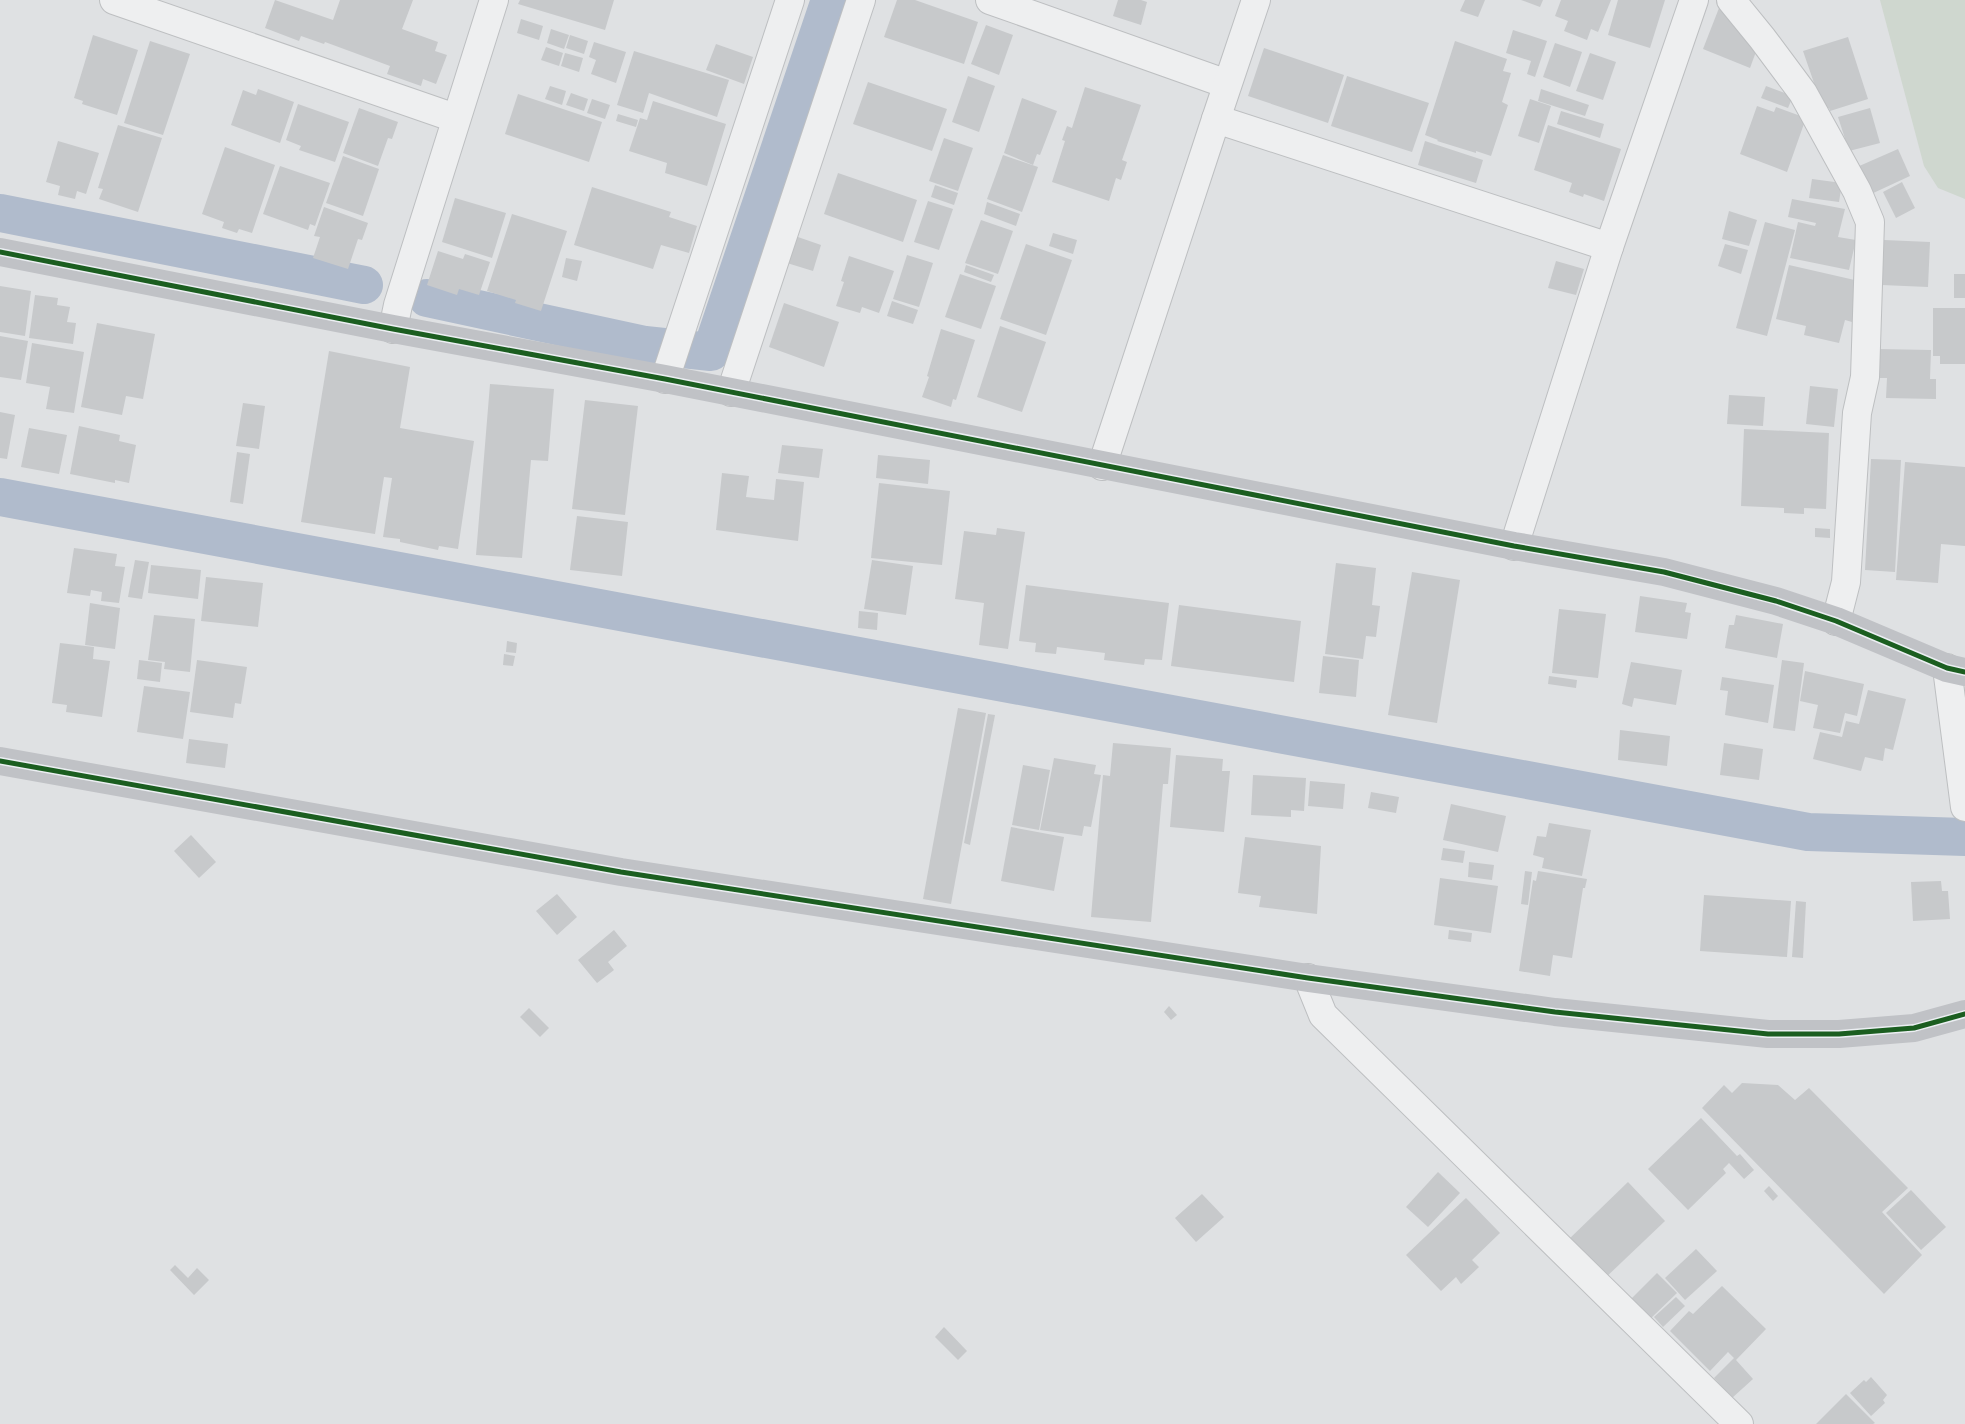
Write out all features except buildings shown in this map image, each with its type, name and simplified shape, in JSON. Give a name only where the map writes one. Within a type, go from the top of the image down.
[{"type":"street","points":[[114,0],[456,118]]},
{"type":"street","points":[[393,329],[398,305],[494,0]]},
{"type":"street","points":[[671,357],[790,0]]},
{"type":"street","points":[[731,392],[861,0]]},
{"type":"street","points":[[990,0],[1227,84]]},
{"type":"street","points":[[1102,466],[1256,0]]},
{"type":"street","points":[[1514,546],[1609,248],[1694,0]]},
{"type":"street","points":[[1731,0],[1762,38],[1802,94],[1857,191],[1870,222],[1865,377],[1858,413],[1846,582],[1836,621]]},
{"type":"street","points":[[1216,119],[1609,248]]},
{"type":"street","points":[[0,252],[393,329],[671,357],[731,392],[1514,546],[1664,572],[1776,600],[1836,621],[1956,670],[1965,807]]},
{"type":"street","points":[[0,761],[621,872],[1308,978],[1555,1012],[1768,1034],[1839,1034],[1914,1028],[1965,1014]]},
{"type":"street","points":[[1308,978],[1323,1015],[1739,1424]]},
{"type":"shaded area","points":[[1880,0],[1965,0],[1965,199],[1938,188],[1924,166]]},
{"type":"waterway","points":[[427,298],[645,345],[711,352],[830,0]]},
{"type":"waterway","points":[[0,213],[364,285]]},
{"type":"waterway","points":[[0,497],[1808,832],[1965,837]]},
{"type":"cycle path","points":[[0,252],[393,329],[665,379],[1514,546],[1664,572],[1776,601],[1836,621],[1947,668],[1965,672]]},
{"type":"cycle path","points":[[0,761],[621,872],[1308,978],[1555,1012],[1768,1034],[1839,1034],[1914,1028],[1965,1014]]}]
